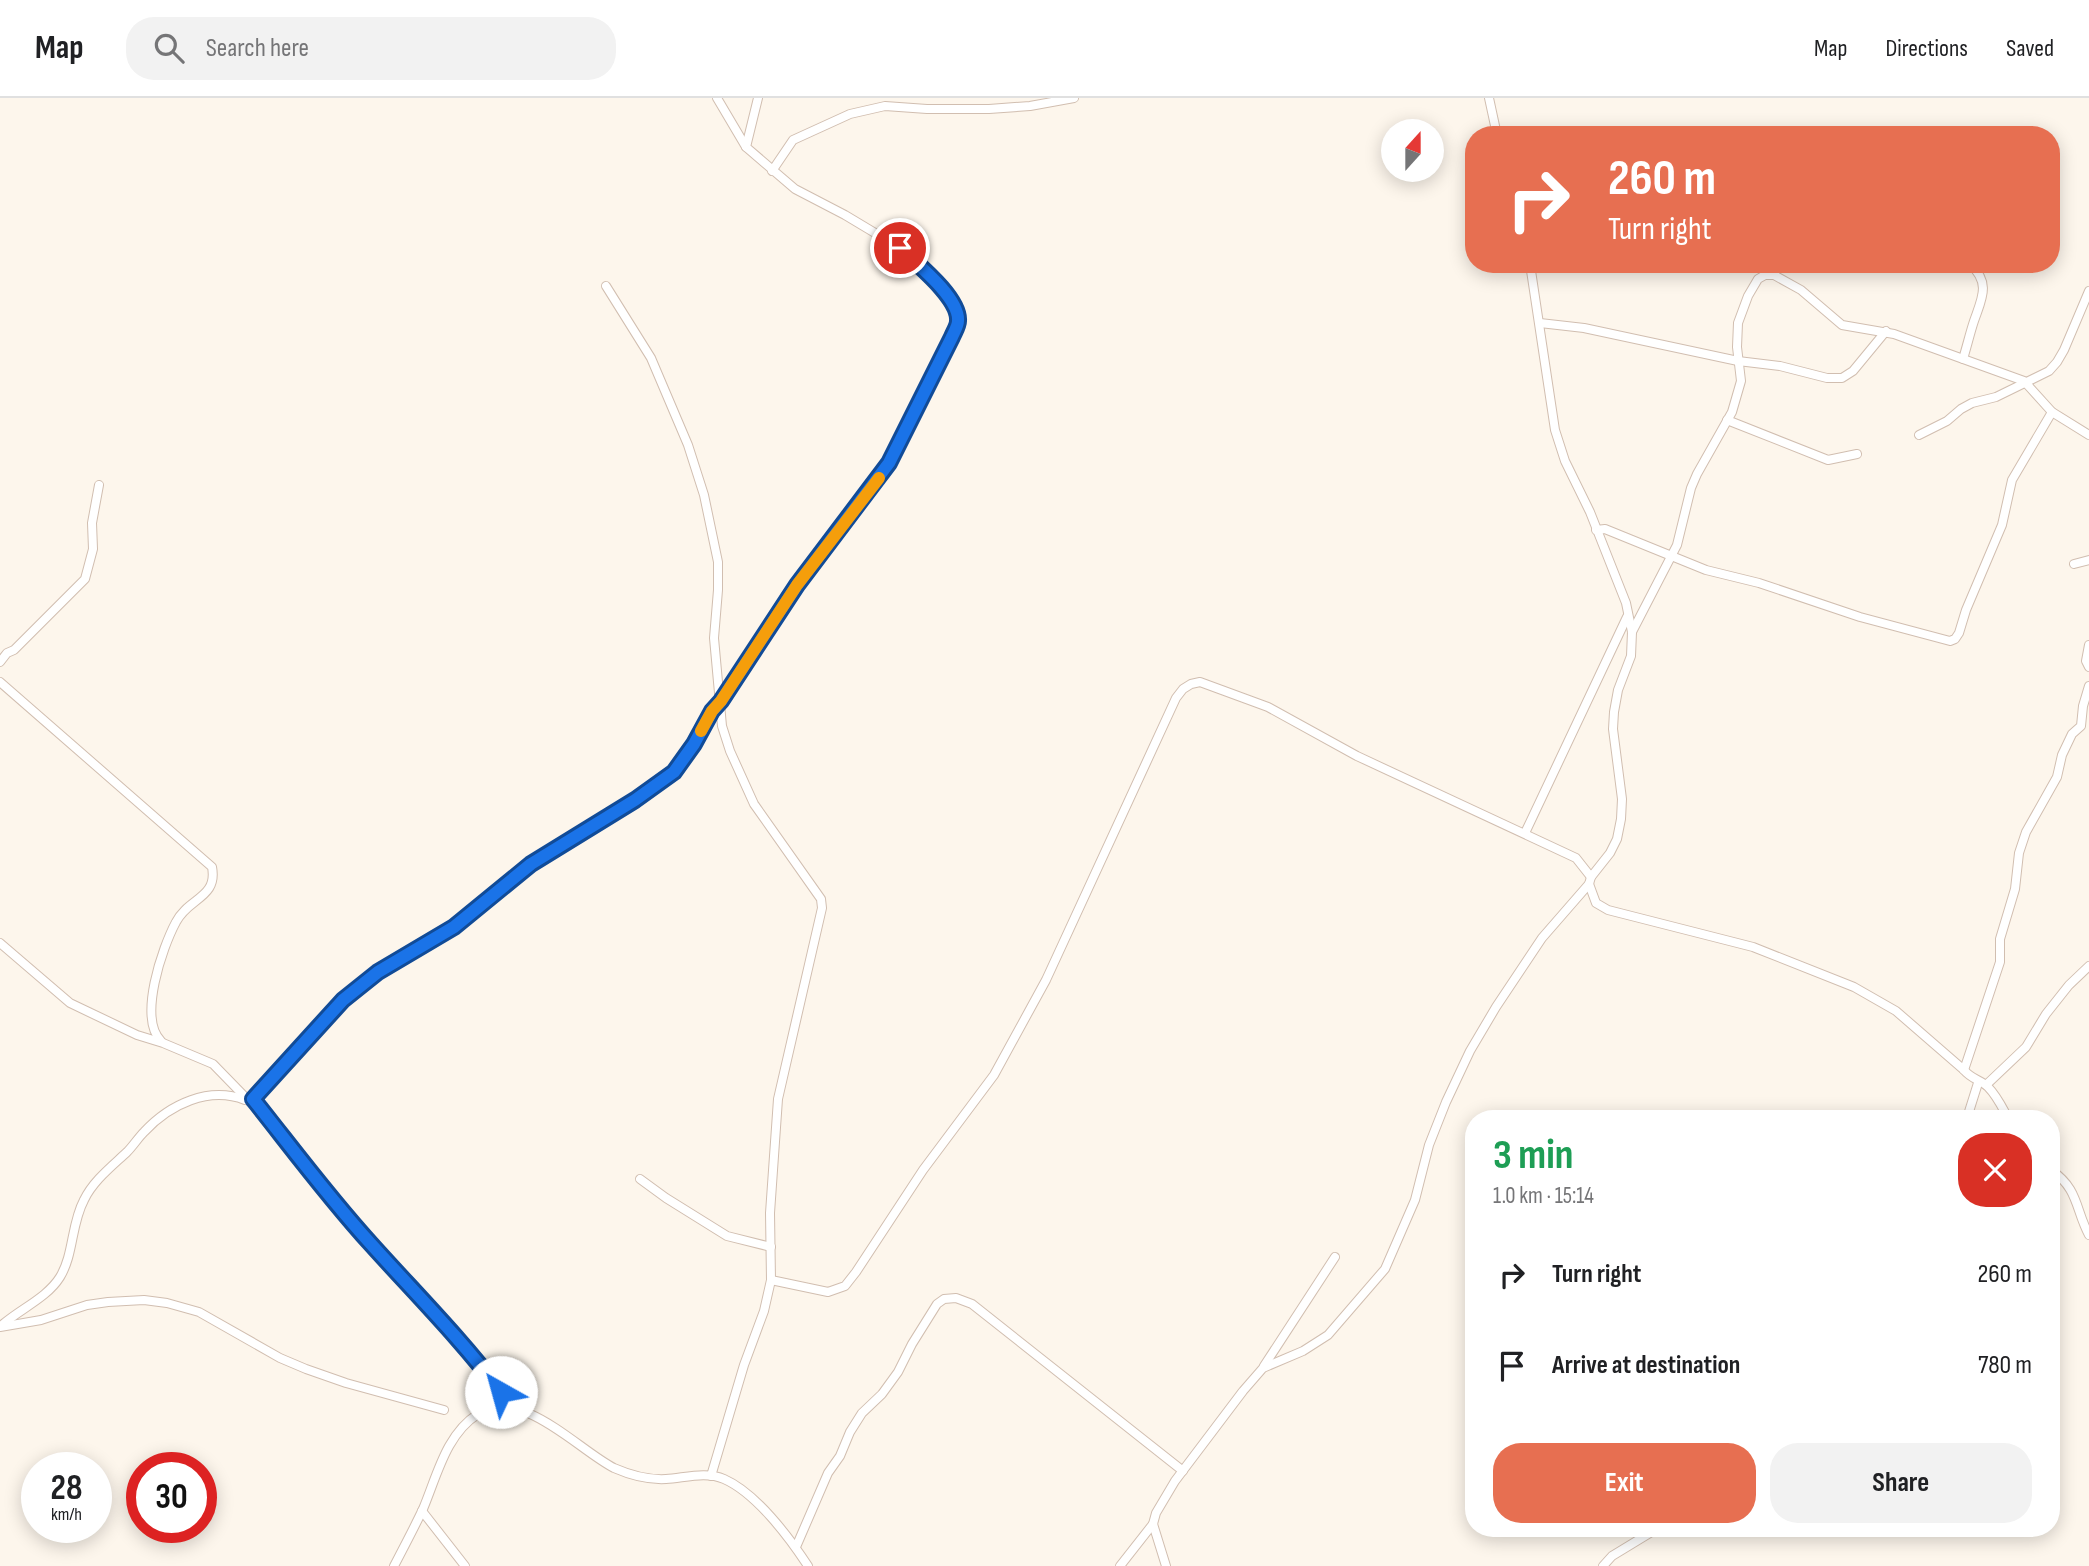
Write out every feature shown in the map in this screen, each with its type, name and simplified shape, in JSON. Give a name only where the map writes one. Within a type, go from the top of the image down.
[{"type":"street","points":[[252,1100],[343,1000],[378,972],[454,927],[531,864],[635,800],[674,772],[797,585],[889,463],[958,322],[957,311],[950,298],[900,248],[796,190],[772,171],[747,147],[717,98]]},
{"type":"street","points":[[747,147],[758,98]]},
{"type":"street","points":[[772,171],[793,140],[850,114],[885,106],[989,109],[1030,106],[1074,98]]},
{"type":"street","points":[[1489,98],[1495,126]]},
{"type":"street","points":[[1532,273],[1555,430],[1565,461],[1590,512],[1626,603],[1632,632]]},
{"type":"street","points":[[1963,359],[1975,318],[1983,302],[1983,285],[1979,273]]},
{"type":"street","points":[[1263,1368],[1303,1351],[1328,1335],[1385,1269],[1415,1200],[1429,1145],[1470,1051],[1542,938],[1590,881],[1617,839],[1622,819],[1622,799],[1614,712],[1618,690],[1630,656],[1632,632],[1677,545],[1691,488],[1732,412],[1741,381],[1738,323],[1758,279],[1765,275],[1774,275],[1801,290],[1842,324],[1886,331],[2024,381],[2052,412],[2089,435]]},
{"type":"street","points":[[606,286],[651,358],[688,445],[704,495],[718,562],[714,638],[722,726],[730,751],[754,804],[821,899],[822,908],[778,1098],[770,1213],[771,1280],[764,1311],[744,1366],[711,1476]]},
{"type":"street","points":[[1919,435],[1947,421],[1972,403],[1996,397],[2049,371],[2057,362],[2089,291]]},
{"type":"street","points":[[1540,323],[1584,328],[1738,361],[1780,366],[1827,378],[1842,378],[1853,371],[1886,331]]},
{"type":"street","points":[[1596,530],[1605,528],[1706,570],[1759,583],[1860,617],[1950,641],[1955,639],[2006,513],[2012,480],[2052,412]]},
{"type":"street","points":[[1727,420],[1828,460],[1857,454]]},
{"type":"street","points":[[0,662],[85,579],[93,549],[92,523],[99,485]]},
{"type":"street","points":[[2074,564],[2089,560]]},
{"type":"street","points":[[1525,833],[1627,616]]},
{"type":"street","points":[[2089,645],[2086,661],[2089,667]]},
{"type":"street","points":[[0,682],[212,867],[213,883],[208,891],[186,906],[175,922],[163,955],[150,1003],[156,1036],[163,1043]]},
{"type":"street","points":[[771,1280],[828,1292],[845,1286],[856,1272],[923,1170],[994,1075],[1046,980],[1176,698],[1183,689],[1199,682],[1268,707],[1356,756],[1576,858],[1587,869],[1596,903],[1608,910],[1753,947],[1854,987],[1896,1011],[1970,1078],[1982,1084],[2000,1102],[2004,1110]]},
{"type":"street","points":[[1964,1070],[2000,962],[2000,939],[2015,889],[2019,853],[2026,832],[2057,777],[2062,755],[2072,734],[2081,726],[2089,686]]},
{"type":"street","points":[[0,943],[70,1003],[137,1035],[213,1064],[252,1100],[307,1170],[444,1322],[513,1407],[541,1420],[597,1458],[636,1476],[663,1479],[711,1476],[733,1484],[766,1512],[796,1547],[808,1566]]},
{"type":"street","points":[[1970,1110],[1982,1084],[2026,1047],[2068,985],[2089,966]]},
{"type":"street","points":[[252,1100],[230,1094],[207,1095],[170,1111],[144,1132],[130,1150],[88,1191],[60,1278],[51,1289],[0,1327],[41,1320],[108,1301],[144,1300],[167,1303],[199,1312],[280,1358],[306,1369],[444,1410]]},
{"type":"street","points":[[2060,1176],[2074,1193],[2089,1234]]},
{"type":"street","points":[[640,1179],[727,1236],[771,1247]]},
{"type":"street","points":[[1121,1566],[1153,1524],[1156,1513],[1183,1471],[1263,1368],[1335,1257]]},
{"type":"street","points":[[796,1547],[828,1473],[840,1456],[850,1432],[862,1413],[882,1394],[898,1372],[937,1304],[944,1299],[956,1298],[972,1304],[1183,1471]]},
{"type":"street","points":[[394,1566],[422,1511],[447,1449],[462,1427],[493,1408],[513,1407]]},
{"type":"street","points":[[422,1511],[466,1566]]},
{"type":"street","points":[[1153,1524],[1166,1566]]},
{"type":"street","points":[[1603,1566],[1612,1556],[1643,1537]]},
{"type":"slow traffic","points":[[701,731],[797,585],[879,478]]},
{"type":"route","points":[[501,1392],[444,1322],[307,1170],[253,1099],[343,1000],[378,972],[454,927],[531,864],[635,800],[674,772],[684,761],[712,711],[797,585],[889,463],[952,337],[958,322],[957,311],[950,298],[900,248]]}]
